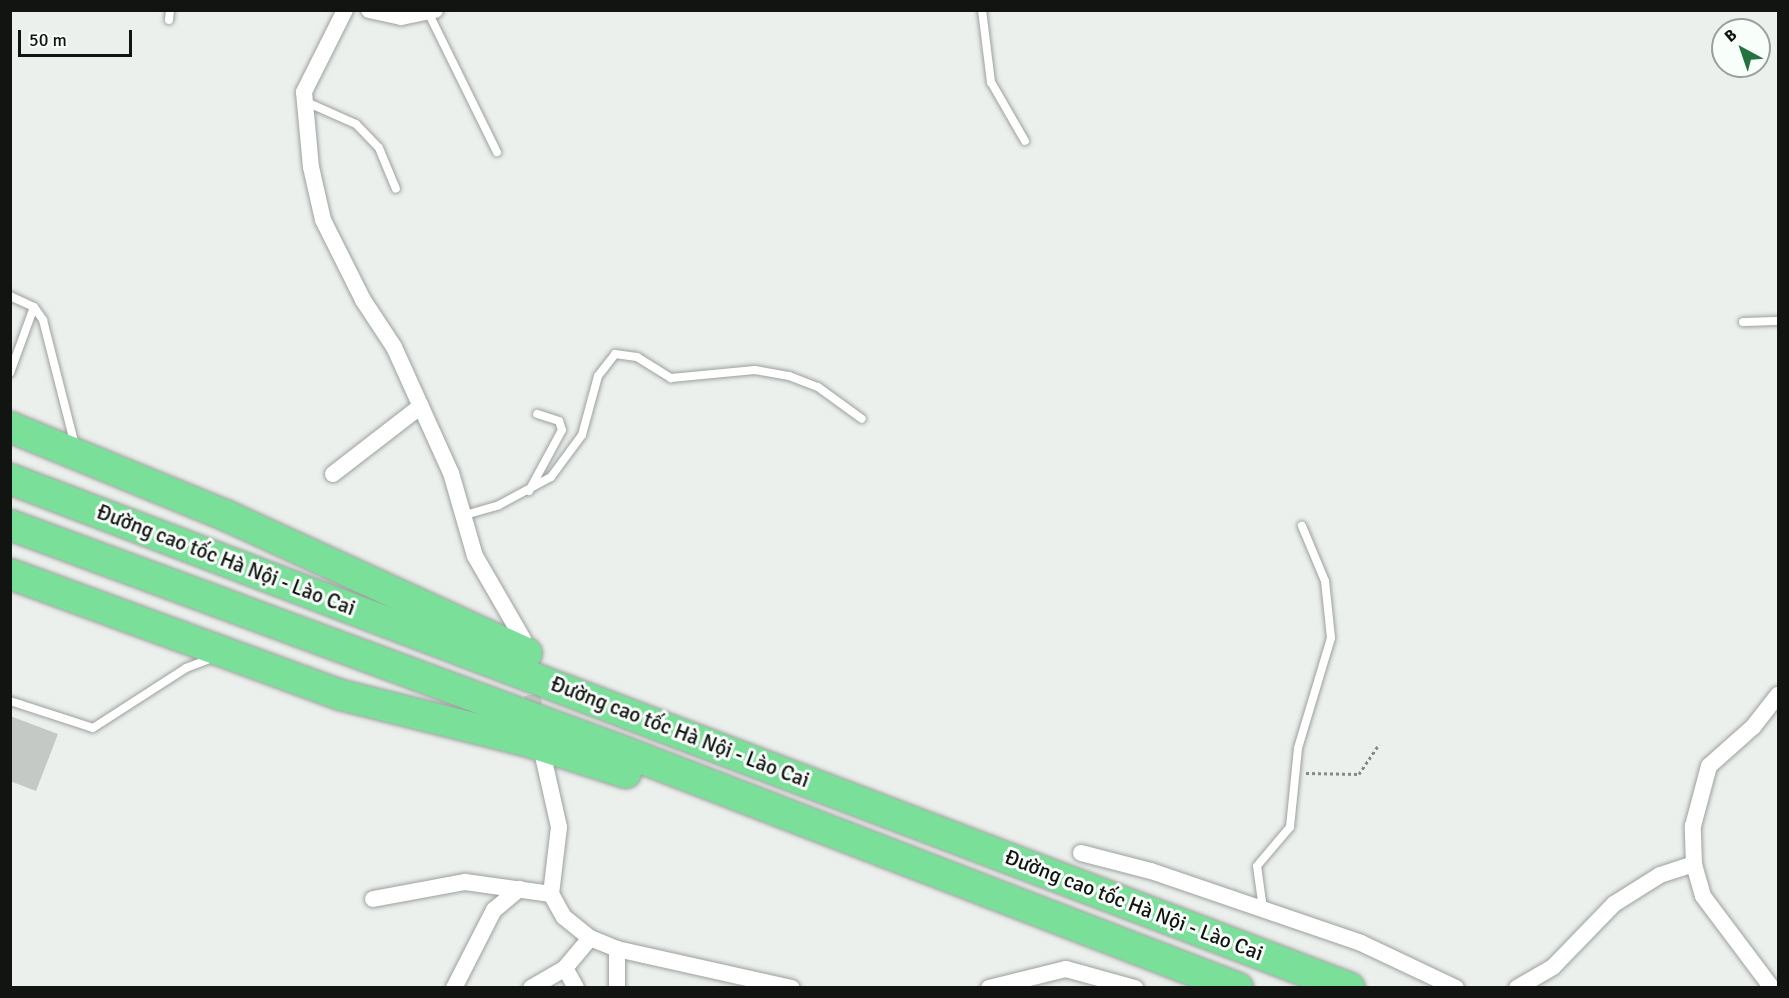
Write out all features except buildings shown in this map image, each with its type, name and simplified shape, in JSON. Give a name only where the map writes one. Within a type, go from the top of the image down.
[{"type":"highway","points":[[10,427],[77,452],[225,515],[732,752]]},
{"type":"highway","name":"Đường cao tốc Hà Nội - Lào Cai","points":[[10,479],[1350,987]]},
{"type":"highway","name":"Đường cao tốc Hà Nội - Lào Cai","points":[[10,525],[625,752],[903,862],[1238,987]]},
{"type":"highway","points":[[10,574],[341,695],[526,741],[903,862]]},
{"type":"street","points":[[345,10],[308,80],[304,101],[323,220],[421,406],[465,515],[475,556],[523,639]]},
{"type":"street","points":[[369,10],[401,16],[432,12]]},
{"type":"street","points":[[333,474],[421,406]]},
{"type":"street","points":[[1772,987],[1709,908],[1694,864],[1695,805],[1704,776],[1779,695]]},
{"type":"street","points":[[543,756],[559,827],[551,894],[564,917],[590,938],[617,950],[792,987]]},
{"type":"street","points":[[1081,853],[1151,871],[1265,915],[1361,943],[1456,987]]},
{"type":"street","points":[[1517,987],[1553,966],[1614,904],[1660,875],[1694,864]]},
{"type":"street","points":[[373,899],[465,882],[551,894]]},
{"type":"street","points":[[454,987],[495,910],[519,889]]},
{"type":"street","points":[[534,987],[565,968],[590,938]]},
{"type":"street","points":[[617,950],[617,987]]},
{"type":"street","points":[[565,968],[576,987]]},
{"type":"street","points":[[989,987],[1066,969],[1135,987]]},
{"type":"lane","points":[[982,10],[990,82],[1025,141]]},
{"type":"lane","points":[[432,12],[497,152]]},
{"type":"lane","points":[[304,101],[356,124],[379,148],[396,189]]},
{"type":"lane","points":[[10,296],[34,307],[49,335],[62,413],[77,452]]},
{"type":"lane","points":[[10,373],[34,307]]},
{"type":"lane","points":[[1743,322],[1779,321]]},
{"type":"lane","points":[[465,515],[528,492],[551,477],[582,435],[598,376],[615,354],[636,357],[671,378],[755,370],[789,376],[819,387],[862,419]]},
{"type":"lane","points":[[528,492],[562,430],[559,421],[537,414]]},
{"type":"lane","points":[[1265,915],[1257,866],[1290,827],[1298,747],[1331,638],[1326,581],[1302,526]]},
{"type":"lane","points":[[10,701],[93,728],[186,668],[226,654]]},
{"type":"path","points":[[1295,775],[1350,778],[1369,766],[1379,744]]},
{"type":"tunnel","points":[[528,671],[537,722]]}]
